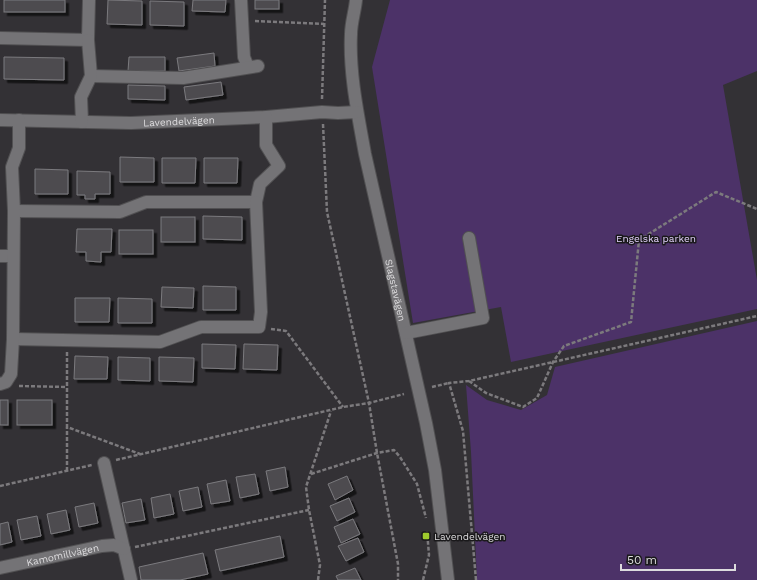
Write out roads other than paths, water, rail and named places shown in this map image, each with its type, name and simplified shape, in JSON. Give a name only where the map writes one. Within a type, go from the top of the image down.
[{"type":"street","points":[[82,122],[82,98],[91,76],[88,40],[89,0]]},
{"type":"street","points":[[91,76],[183,78],[253,66],[244,57],[241,0]]},
{"type":"street","name":"Slagstavägen","points":[[356,0],[351,33],[352,67],[357,112],[365,154],[436,470],[448,580]]},
{"type":"street","points":[[0,38],[88,40]]},
{"type":"street","name":"Lavendelvägen","points":[[0,120],[131,123],[266,117],[322,112],[357,112]]},
{"type":"street","points":[[14,339],[160,342],[201,327],[259,327],[262,312],[256,202],[260,184],[280,166],[266,145],[266,117]]},
{"type":"street","points":[[3,383],[11,374],[14,339],[14,211],[12,167],[19,148],[19,120]]},
{"type":"street","points":[[14,211],[120,212],[146,202],[256,202]]},
{"type":"street","points":[[406,333],[483,318],[468,238]]},
{"type":"street","points":[[0,256],[13,256]]},
{"type":"street","points":[[104,463],[131,580]]},
{"type":"street","name":"Kamomillvägen","points":[[0,568],[102,546],[114,545],[124,549]]},
{"type":"place","name":"Lavendelvägen","points":[[426,536]]},
{"type":"park label","name":"Engelska parken","points":[[656,238]]}]
